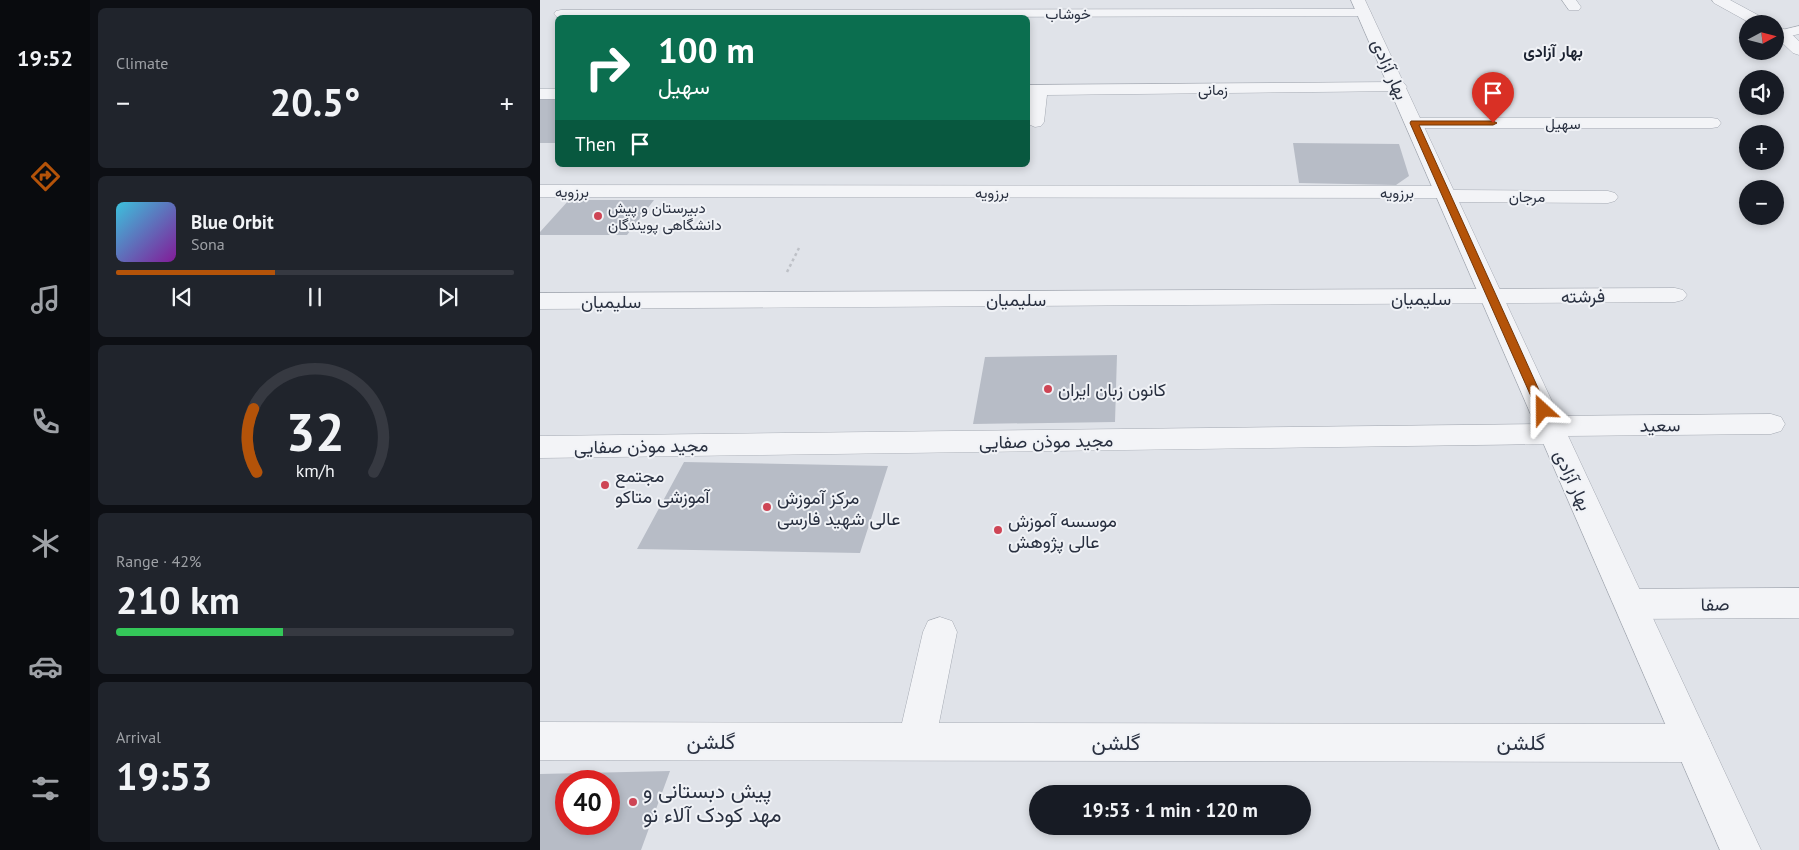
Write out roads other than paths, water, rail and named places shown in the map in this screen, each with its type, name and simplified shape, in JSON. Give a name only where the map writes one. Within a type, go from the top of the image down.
[{"type":"street","points":[[660,14],[673,0]]},
{"type":"street","points":[[731,15],[742,0]]},
{"type":"street","points":[[806,15],[815,0]]},
{"type":"street","points":[[1719,0],[1747,15]]},
{"type":"street","name":"خوشاب","points":[[816,15],[874,10],[1361,6]]},
{"type":"street","name":"بهار آزادی","points":[[1361,6],[1741,850]]},
{"type":"street","name":"خوشاب","points":[[561,14],[695,15]]},
{"type":"street","points":[[1784,36],[1799,50]]},
{"type":"street","name":"زمانی","points":[[1033,90],[1398,87]]},
{"type":"street","points":[[1033,90],[1034,122]]},
{"type":"street","points":[[540,94],[555,94]]},
{"type":"street","name":"سهیل","points":[[1414,123],[1712,123]]},
{"type":"street","name":"برزویه","points":[[540,191],[1446,194]]},
{"type":"street","name":"مرجان","points":[[1446,194],[1608,196]]},
{"type":"street","name":"فرشته","points":[[1492,297],[1675,296]]},
{"type":"street","name":"سلیمیان","points":[[540,301],[1492,297]]},
{"type":"street","name":"سعید","points":[[1551,430],[1771,424]]},
{"type":"street","name":"مجید موذن صفایی","points":[[540,447],[1551,430]]},
{"type":"street","name":"صفا","points":[[1630,604],[1799,603]]},
{"type":"street","points":[[917,741],[940,632]]},
{"type":"street","name":"گلشن","points":[[540,741],[1692,743]]},
{"type":"lane","points":[[1784,32],[1799,30]]},
{"type":"place","name":"دبیرستان و پیش دانشگاهی پویندگان","points":[[598,216]]},
{"type":"place","name":"کانون زبان ایران","points":[[1048,389]]},
{"type":"place","name":"مجتمع آموزشی متاکو","points":[[605,485]]},
{"type":"place","name":"مرکز آموزش عالی شهید فارسی","points":[[767,507]]},
{"type":"place","name":"موسسه آموزش عالی پژوهش","points":[[998,530]]},
{"type":"place","name":"پیش دبستانی و مهد کودک آلاء نو","points":[[633,802]]},
{"type":"district","name":"بهار آزادی","points":[[1553,51]]}]
